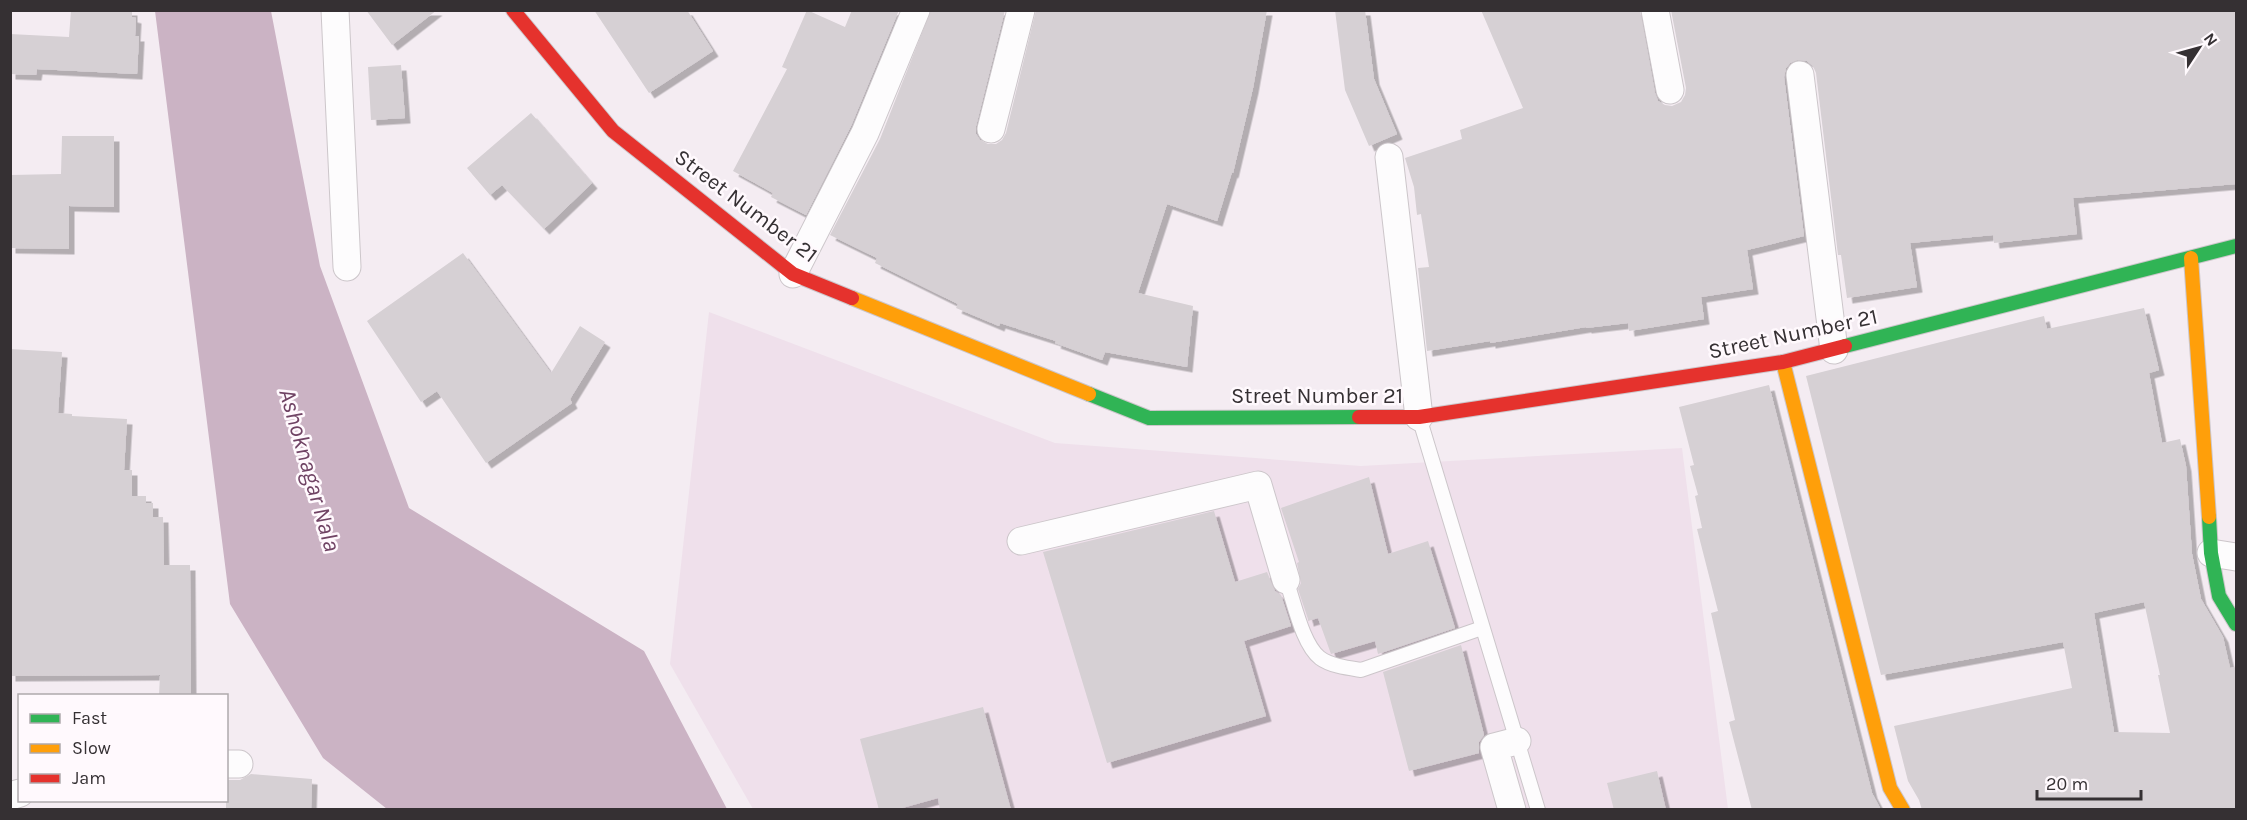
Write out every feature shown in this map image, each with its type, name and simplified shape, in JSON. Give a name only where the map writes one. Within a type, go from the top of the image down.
[{"type":"street","points":[[335,10],[347,267]]},
{"type":"street","name":"Street Number 21","points":[[513,10],[613,131],[793,274],[1149,418],[1419,417],[1783,362],[2236,246]]},
{"type":"street","points":[[793,274],[865,133],[916,10]]},
{"type":"street","points":[[991,129],[1021,10]]},
{"type":"street","points":[[1655,10],[1670,90]]},
{"type":"street","points":[[1800,75],[1834,350]]},
{"type":"street","points":[[1389,157],[1419,417]]},
{"type":"street","points":[[2191,258],[2224,555],[2219,596],[2236,624]]},
{"type":"street","points":[[1783,362],[1890,788],[1903,810]]},
{"type":"street","points":[[1021,540],[1258,485],[1286,580]]},
{"type":"street","points":[[1506,744],[1512,810]]},
{"type":"lane","points":[[1419,417],[1482,628],[1506,744],[1538,810]]},
{"type":"lane","points":[[1286,580],[1308,644],[1321,658],[1341,666],[1361,670],[1482,628]]},
{"type":"shaded area","points":[[709,312],[1055,443],[1361,466],[1682,448],[1728,809],[753,809],[670,664]]},
{"type":"water","name":"Ashoknagar Nala","points":[[155,11],[271,11],[320,266],[409,508],[644,651],[727,809],[387,809],[323,758],[230,604]]},
{"type":"building","points":[[71,10],[132,10],[132,17],[136,18],[135,36],[139,36],[137,74],[37,69],[36,75],[10,74],[10,34],[69,37]]},
{"type":"building","points":[[366,10],[437,10],[392,45]]},
{"type":"building","points":[[594,10],[687,10],[713,51],[649,93]]},
{"type":"building","points":[[807,10],[845,27],[852,10],[899,10],[851,126],[806,215],[771,197],[773,193],[733,171],[787,69],[782,67]]},
{"type":"building","points":[[931,10],[1005,10],[976,126],[976,134],[980,140],[988,144],[996,144],[1006,133],[1036,10],[1267,10],[1253,88],[1233,173],[1217,221],[1167,204],[1138,293],[1193,306],[1187,367],[1105,352],[1102,360],[1055,343],[1056,341],[1000,323],[999,326],[956,308],[958,304],[875,263],[877,258],[830,235],[880,139]]},
{"type":"building","points":[[1335,10],[1365,10],[1374,79],[1397,134],[1369,146],[1345,90]]},
{"type":"building","points":[[1481,10],[1640,10],[1655,93],[1658,101],[1672,106],[1681,102],[1686,88],[1671,10],[2236,10],[2236,184],[2073,198],[2077,234],[1994,243],[1993,235],[1910,243],[1917,287],[1847,298],[1841,255],[1838,255],[1816,73],[1807,61],[1797,60],[1786,68],[1784,77],[1804,236],[1747,250],[1753,289],[1701,297],[1704,319],[1629,331],[1628,323],[1586,327],[1427,351],[1418,268],[1429,267],[1421,214],[1417,215],[1414,187],[1405,158],[1462,139],[1460,130],[1523,108]]},
{"type":"building","points":[[401,65],[405,118],[371,120],[368,67]]},
{"type":"building","points":[[531,113],[592,183],[544,229],[502,185],[490,195],[467,168]]},
{"type":"building","points":[[62,136],[114,136],[114,207],[69,206],[69,249],[10,248],[10,175],[61,174]]},
{"type":"building","points":[[463,253],[551,373],[580,326],[605,342],[570,399],[572,403],[486,463],[437,391],[421,402],[367,321]]},
{"type":"building","points":[[2144,308],[2159,370],[2149,373],[2162,443],[2180,439],[2186,466],[2192,554],[2201,599],[2223,637],[2230,668],[2236,667],[2236,810],[1922,810],[1908,781],[1894,726],[2072,688],[2063,642],[1881,675],[1806,376],[2044,316],[2047,329]],"holes":[[[2144,602],[2160,675],[2158,675],[2170,733],[2114,732],[2094,613]]]},
{"type":"building","points":[[10,349],[62,352],[58,413],[127,419],[124,470],[132,470],[132,496],[146,496],[146,503],[153,503],[153,517],[163,517],[164,565],[190,565],[191,694],[159,694],[160,675],[10,676]]},
{"type":"building","points":[[1769,385],[1872,793],[1881,810],[1752,810],[1729,722],[1735,720],[1711,613],[1718,611],[1697,529],[1702,528],[1695,496],[1698,495],[1690,466],[1694,465],[1679,407]]},
{"type":"building","points":[[1369,477],[1388,554],[1428,541],[1455,628],[1378,654],[1375,641],[1331,654],[1318,618],[1308,621],[1298,589],[1301,583],[1297,563],[1299,562],[1281,508]]},
{"type":"building","points":[[1214,511],[1235,582],[1267,572],[1275,591],[1281,595],[1291,626],[1244,641],[1266,716],[1107,763],[1043,552]]},
{"type":"building","points":[[1461,645],[1484,735],[1479,742],[1479,753],[1409,771],[1383,672]]},
{"type":"building","points":[[983,707],[1011,810],[940,810],[938,798],[895,810],[879,810],[860,739]]},
{"type":"building","points":[[1657,771],[1666,810],[1614,810],[1607,783]]},
{"type":"building","points":[[251,774],[312,779],[311,810],[226,810],[228,780],[240,780]]},
{"type":"traffic: fast","points":[[1845,346],[2236,246]]},
{"type":"traffic: fast","points":[[1089,394],[1149,418],[1359,417]]},
{"type":"traffic: fast","points":[[2209,517],[2211,553],[2219,596],[2236,624]]},
{"type":"traffic: slow","points":[[2191,258],[2209,517]]},
{"type":"traffic: slow","points":[[852,298],[1089,394]]},
{"type":"traffic: slow","points":[[1783,362],[1890,788],[1903,810]]},
{"type":"traffic: jam","points":[[513,10],[613,131],[793,274],[852,298]]},
{"type":"traffic: jam","points":[[1359,417],[1419,417],[1783,362],[1845,346]]}]
